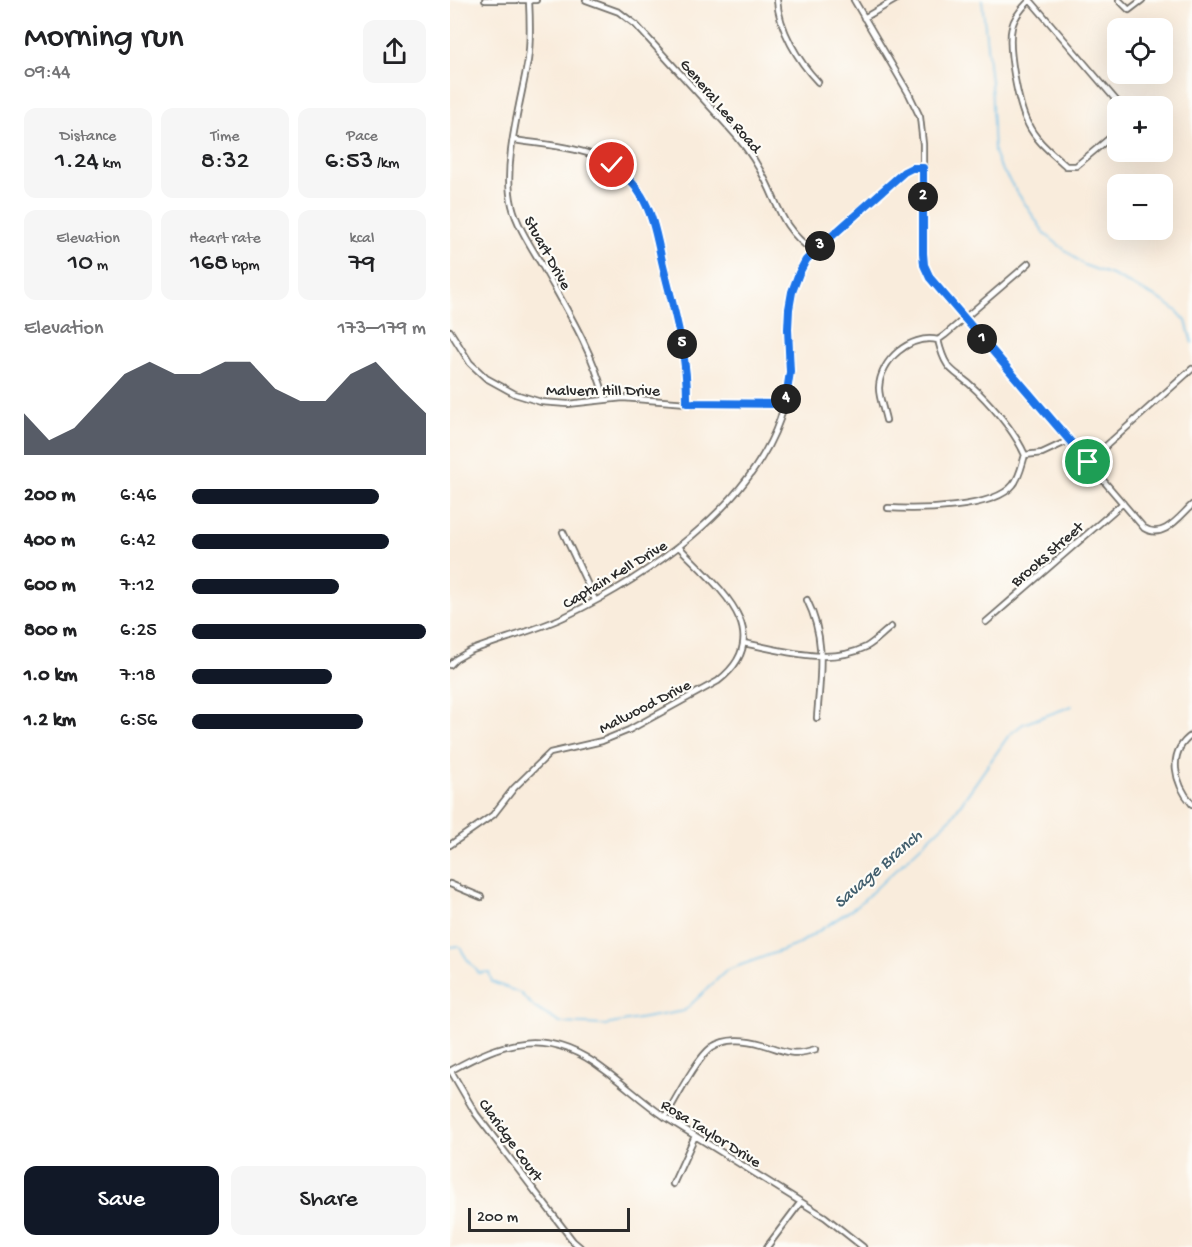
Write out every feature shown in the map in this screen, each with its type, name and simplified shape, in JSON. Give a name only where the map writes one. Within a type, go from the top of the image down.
[{"type":"street","points":[[485,0],[536,0]]},
{"type":"street","name":"Stuart Drive","points":[[529,0],[528,57],[508,179],[513,209],[586,344],[605,399]]},
{"type":"street","name":"General Lee Road","points":[[586,0],[619,12],[636,26],[726,124],[746,148],[761,172],[785,224],[802,243],[814,252]]},
{"type":"street","points":[[777,0],[778,10],[789,38],[809,72],[818,82]]},
{"type":"street","points":[[854,0],[920,117],[923,127],[922,236],[924,265],[930,278],[1144,528],[1150,531],[1164,530],[1192,506]]},
{"type":"street","points":[[864,18],[895,0]]},
{"type":"street","points":[[1107,140],[1076,166],[1066,166],[1038,140],[1028,125],[1019,100],[1013,65],[1011,28],[1030,0],[1112,96]]},
{"type":"street","points":[[1119,0],[1129,10],[1142,0]]},
{"type":"street","points":[[514,140],[597,156],[618,169],[642,195],[651,218],[680,334],[687,383],[687,403]]},
{"type":"street","name":"Captain Kell Drive","points":[[450,665],[470,651],[563,617],[595,600],[644,572],[679,547],[717,513],[753,470],[774,435],[785,404],[790,372],[788,329],[791,298],[806,260],[904,172],[912,168],[923,168]]},
{"type":"street","points":[[886,420],[879,390],[880,377],[885,367],[905,345],[932,339],[938,340],[966,319],[1029,263]]},
{"type":"street","name":"Malvern Hill Drive","points":[[450,331],[478,372],[496,385],[541,402],[568,404],[623,398],[687,403],[785,404]]},
{"type":"street","points":[[888,508],[954,507],[998,495],[1014,484],[1025,455],[1017,437],[993,409],[976,390],[947,366],[942,359],[938,340]]},
{"type":"street","points":[[1088,462],[1192,369]]},
{"type":"street","points":[[1025,455],[1042,453],[1070,440]]},
{"type":"street","name":"Brooks Street","points":[[986,622],[1123,503]]},
{"type":"street","points":[[563,532],[595,600]]},
{"type":"street","points":[[679,547],[720,590],[739,615],[743,626],[743,643],[821,657],[849,654],[868,646],[891,627]]},
{"type":"street","points":[[807,600],[817,624],[821,657],[817,718]]},
{"type":"street","name":"Malwood Drive","points":[[450,844],[493,815],[535,766],[550,753],[581,747],[629,730],[718,681],[729,673],[735,664],[743,643]]},
{"type":"street","points":[[1192,735],[1181,746],[1175,768],[1179,786],[1192,804]]},
{"type":"street","points":[[450,884],[481,897]]},
{"type":"street","name":"Rosa Taylor Drive","points":[[450,1071],[478,1056],[513,1043],[532,1041],[562,1047],[593,1062],[665,1117],[800,1203],[825,1216],[863,1247]]},
{"type":"street","points":[[665,1117],[702,1058],[712,1047],[736,1041],[752,1041],[795,1054],[816,1049]]},
{"type":"street","name":"Claridge Court","points":[[450,1071],[476,1114],[573,1241],[580,1247]]},
{"type":"street","points":[[673,1184],[695,1136]]},
{"type":"street","points":[[766,1247],[800,1203]]},
{"type":"waterway","points":[[982,0],[991,82],[994,152],[999,165],[1045,234],[1084,265],[1114,276],[1163,301],[1177,311],[1186,321],[1192,343]]},
{"type":"waterway","name":"Savage Branch","points":[[450,947],[459,946],[479,973],[489,972],[492,982],[520,993],[535,1008],[560,1023],[605,1025],[684,1011],[727,970],[797,945],[857,906],[951,818],[1009,735],[1023,724],[1072,706]]},
{"type":"route","points":[[612,165],[634,184],[642,195],[651,218],[680,334],[687,383],[687,403],[785,404],[790,372],[788,329],[791,298],[806,260],[904,172],[910,168],[923,168],[923,253],[924,265],[930,278],[1088,462]]}]
